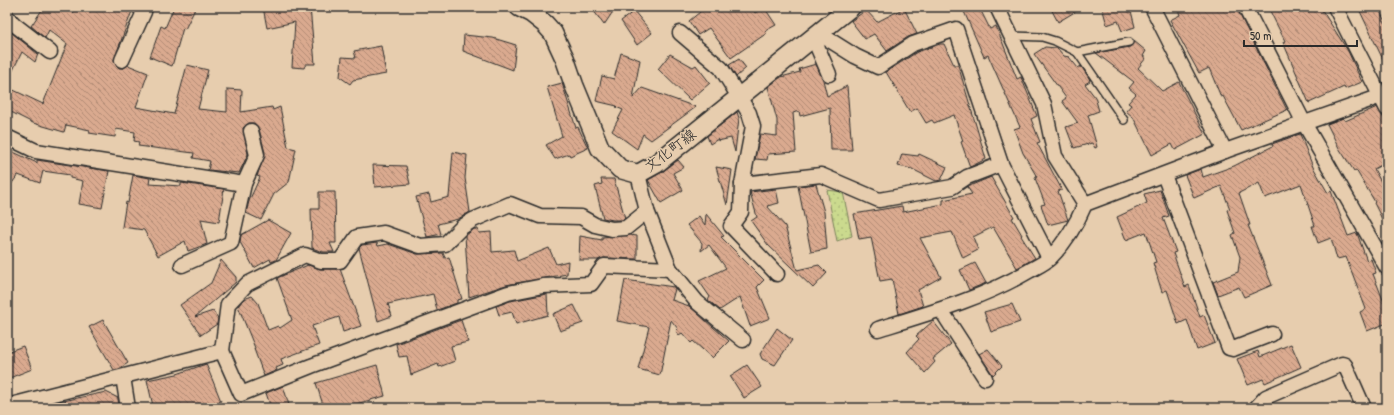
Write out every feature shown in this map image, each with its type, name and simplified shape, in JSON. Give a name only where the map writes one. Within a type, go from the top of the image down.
[{"type":"street","points":[[122,60],[144,12],[139,7]]},
{"type":"street","name":"文化町線","points":[[519,7],[531,13],[545,24],[553,33],[565,59],[600,148],[620,169],[638,174],[656,164],[852,7]]},
{"type":"street","points":[[998,7],[1044,104],[1055,156],[1086,204]]},
{"type":"street","points":[[1152,7],[1225,151]]},
{"type":"street","points":[[1245,7],[1304,123],[1387,268]]},
{"type":"street","points":[[1334,7],[1384,95],[1387,108]]},
{"type":"street","points":[[7,17],[14,25],[50,52]]},
{"type":"street","points":[[817,36],[878,67],[913,44],[956,29],[1001,164],[1049,258]]},
{"type":"street","points":[[680,33],[721,68],[748,113],[752,126],[742,184],[741,212],[731,226],[777,274]]},
{"type":"street","points":[[817,36],[829,74]]},
{"type":"street","points":[[878,329],[941,310],[1010,282],[1049,258],[1078,221],[1086,204],[1225,151],[1384,95]]},
{"type":"street","points":[[182,265],[231,243],[244,184],[257,155],[251,131]]},
{"type":"street","points":[[7,137],[36,151],[244,184]]},
{"type":"street","points":[[742,184],[821,175],[879,200],[952,187],[967,177],[1001,164]]},
{"type":"street","points":[[638,174],[647,212],[670,269],[697,302],[743,340]]},
{"type":"street","points":[[1164,174],[1230,348],[1233,349],[1272,334]]},
{"type":"street","points":[[647,212],[626,228],[612,230],[595,225],[581,217],[540,216],[510,204],[473,220],[462,227],[445,244],[420,246],[384,233],[358,237],[340,261],[321,261],[305,255],[247,284],[228,304],[222,351],[241,394],[311,366],[508,293],[543,286],[591,284],[604,266],[670,269]]},
{"type":"street","points":[[941,310],[985,378]]},
{"type":"street","points":[[7,406],[123,378],[222,351]]},
{"type":"street","points":[[1256,408],[1266,397],[1342,364],[1345,365],[1364,408]]},
{"type":"street","points":[[123,378],[128,408]]},
{"type":"lane","points":[[1012,36],[1042,37],[1055,41],[1077,52],[1124,120]]},
{"type":"lane","points":[[1077,52],[1129,42]]},
{"type":"green space","points":[[827,190],[843,192],[852,236],[837,241]]},
{"type":"building","points":[[44,7],[63,7],[73,13],[77,7],[122,7],[132,11],[114,60],[119,68],[123,68],[128,65],[148,73],[136,107],[174,114],[187,65],[208,70],[198,109],[227,112],[227,89],[242,90],[241,112],[272,107],[273,110],[280,107],[288,147],[296,149],[289,182],[274,194],[261,220],[246,213],[249,201],[260,177],[257,176],[265,153],[259,129],[254,123],[249,123],[243,128],[248,154],[239,173],[208,170],[210,161],[193,158],[194,153],[138,146],[139,142],[134,141],[135,132],[116,129],[115,137],[89,133],[90,130],[66,125],[64,132],[33,123],[7,110],[7,87],[43,104],[67,44],[49,30],[45,38],[31,26]]},
{"type":"building","points":[[174,7],[196,7],[185,29],[183,28],[172,66],[150,57],[161,26],[165,28]]},
{"type":"building","points":[[263,7],[310,7],[315,64],[306,64],[304,68],[292,67],[295,22],[267,28]]},
{"type":"building","points":[[591,7],[616,7],[604,25]]},
{"type":"building","points":[[706,7],[751,7],[755,13],[764,7],[776,25],[765,31],[767,33],[731,58],[709,28],[698,35],[689,21]]},
{"type":"building","points":[[962,7],[979,7],[990,29],[996,26],[1017,79],[1021,77],[1037,116],[1031,119],[1040,142],[1037,143],[1062,190],[1058,191],[1068,220],[1048,225],[1041,205],[1045,204],[1035,178],[1037,177],[1023,153],[1014,129],[1020,127],[988,55],[984,57]]},
{"type":"building","points":[[1050,7],[1083,7],[1058,22]]},
{"type":"building","points":[[1102,7],[1130,7],[1135,27],[1122,31],[1118,21],[1107,25]]},
{"type":"building","points":[[1177,7],[1236,7],[1287,110],[1241,130],[1223,96],[1221,97],[1209,68],[1199,73],[1170,20],[1180,15]]},
{"type":"building","points":[[1268,7],[1320,7],[1348,51],[1362,82],[1345,89],[1344,87],[1309,103],[1283,42],[1285,41]]},
{"type":"building","points":[[1358,7],[1378,7],[1387,26],[1387,68]]},
{"type":"building","points":[[904,8],[917,34],[908,37],[887,51],[874,34],[865,39],[851,21],[866,10],[877,22]]},
{"type":"building","points":[[634,11],[652,33],[637,45],[621,21]]},
{"type":"building","points":[[7,29],[38,54],[35,62],[22,52],[7,82]]},
{"type":"building","points":[[464,35],[493,38],[516,45],[513,70],[463,51]]},
{"type":"building","points":[[1134,41],[1146,51],[1143,56],[1146,58],[1138,68],[1162,91],[1179,82],[1205,134],[1175,150],[1172,144],[1152,155],[1133,117],[1126,111],[1131,105],[1128,103],[1136,94],[1129,88],[1134,82],[1096,53],[1130,47]]},
{"type":"building","points":[[944,44],[954,65],[958,65],[986,159],[970,167],[961,142],[963,141],[954,115],[934,123],[932,120],[926,123],[917,108],[910,112],[886,72],[917,52]]},
{"type":"building","points":[[381,46],[386,74],[353,80],[350,84],[340,77],[342,57],[356,58],[354,51]]},
{"type":"building","points":[[1045,47],[1057,48],[1064,56],[1069,57],[1078,68],[1081,66],[1089,78],[1090,81],[1085,84],[1095,97],[1099,111],[1088,115],[1097,147],[1095,148],[1092,143],[1074,148],[1066,127],[1078,123],[1062,101],[1066,98],[1034,54]]},
{"type":"building","points":[[621,53],[640,60],[633,98],[642,88],[696,107],[651,140],[643,134],[637,149],[612,131],[623,110],[616,107],[617,106],[596,101],[602,76],[614,79]]},
{"type":"building","points":[[670,54],[693,67],[696,65],[710,83],[690,100],[658,69]]},
{"type":"building","points":[[739,59],[746,68],[736,77],[729,65]]},
{"type":"building","points":[[816,64],[823,80],[827,96],[847,86],[852,150],[831,150],[830,108],[800,116],[799,111],[793,113],[796,152],[768,154],[767,160],[755,159],[760,134],[777,136],[777,120],[768,87],[781,77],[800,72],[799,69]]},
{"type":"building","points":[[562,83],[576,128],[578,127],[588,148],[570,156],[569,154],[555,159],[546,145],[562,136],[547,87]]},
{"type":"building","points":[[1377,107],[1387,124],[1387,162],[1374,169],[1387,193],[1387,229],[1374,203],[1375,202],[1356,170],[1354,171],[1339,148],[1327,124],[1343,118],[1345,121]]},
{"type":"building","points":[[737,112],[739,118],[735,152],[731,138],[718,141],[718,139],[710,144],[707,136]]},
{"type":"building","points":[[1300,134],[1313,167],[1328,193],[1331,191],[1348,236],[1357,233],[1367,261],[1371,259],[1376,273],[1373,274],[1387,310],[1387,323],[1367,331],[1360,312],[1366,309],[1346,257],[1337,259],[1331,238],[1318,243],[1312,226],[1315,226],[1301,184],[1265,198],[1259,183],[1239,193],[1250,225],[1248,225],[1272,285],[1244,297],[1239,287],[1218,295],[1213,282],[1238,272],[1240,257],[1232,235],[1235,233],[1227,210],[1230,209],[1221,186],[1194,198],[1185,175],[1201,169],[1203,177],[1234,166],[1273,146],[1272,144]]},
{"type":"building","points":[[7,149],[37,163],[37,160],[109,171],[102,208],[79,204],[83,181],[70,178],[70,175],[43,171],[40,183],[18,175],[7,190]]},
{"type":"building","points":[[453,152],[467,155],[465,178],[470,212],[458,219],[438,224],[441,234],[427,237],[416,197],[429,194],[431,202],[449,197]]},
{"type":"building","points":[[902,154],[918,156],[919,154],[947,167],[941,180],[936,181],[912,169],[898,166]]},
{"type":"building","points":[[678,160],[684,167],[673,173],[683,190],[661,203],[648,180]]},
{"type":"building","points":[[373,165],[406,166],[410,184],[375,187]]},
{"type":"building","points":[[716,167],[732,170],[727,205]]},
{"type":"building","points":[[133,175],[150,178],[149,184],[181,186],[181,183],[224,189],[219,222],[201,219],[207,244],[188,251],[185,241],[158,256],[144,230],[122,227],[126,202],[128,203]]},
{"type":"building","points":[[991,177],[1014,217],[1012,218],[1022,235],[1021,236],[1035,258],[1017,268],[993,227],[973,237],[978,250],[963,258],[952,232],[920,238],[941,277],[918,290],[923,306],[899,314],[892,279],[880,281],[871,237],[859,239],[854,214],[902,206],[903,212],[943,204],[943,200],[972,194],[967,187]]},
{"type":"building","points":[[601,179],[614,179],[625,218],[623,220],[603,218],[595,186],[602,184]]},
{"type":"building","points":[[816,184],[824,212],[827,249],[811,252],[798,186]]},
{"type":"building","points":[[776,189],[779,203],[767,206],[785,226],[797,270],[819,265],[827,273],[813,288],[768,245],[751,221],[757,217],[750,192]]},
{"type":"building","points":[[1160,190],[1169,216],[1163,218],[1176,252],[1173,253],[1185,287],[1189,285],[1200,317],[1204,315],[1215,343],[1197,350],[1187,320],[1178,324],[1167,290],[1162,292],[1153,263],[1156,262],[1146,232],[1126,240],[1117,217],[1147,203],[1144,194]]},
{"type":"building","points":[[319,192],[335,192],[336,243],[330,243],[334,252],[323,252],[312,248],[311,209],[319,209]]},
{"type":"building","points":[[706,214],[724,236],[721,237],[764,280],[757,287],[770,318],[750,326],[740,297],[720,310],[708,300],[710,297],[699,281],[726,268],[709,245],[701,251],[702,243],[687,225],[699,216],[705,225]]},
{"type":"building","points":[[268,220],[291,233],[276,260],[271,262],[270,259],[254,268],[240,242],[241,235]]},
{"type":"building","points":[[474,229],[478,229],[479,233],[491,232],[492,252],[514,250],[517,261],[549,248],[556,264],[568,261],[567,274],[506,285],[469,297],[465,236]]},
{"type":"building","points":[[580,236],[602,240],[602,237],[637,236],[637,259],[604,258],[598,260],[579,260]]},
{"type":"building","points":[[377,243],[378,246],[388,244],[417,254],[443,253],[445,258],[449,257],[462,299],[457,300],[457,303],[437,310],[433,294],[388,304],[392,316],[378,321],[359,248],[362,245]]},
{"type":"building","points":[[221,260],[236,277],[236,282],[195,317],[213,311],[218,318],[217,324],[201,335],[180,305],[211,283]]},
{"type":"building","points":[[975,263],[986,283],[969,290],[960,270]]},
{"type":"building","points":[[308,265],[321,269],[340,269],[361,326],[343,332],[339,317],[312,326],[319,345],[281,359],[283,365],[276,368],[277,370],[264,376],[254,349],[255,348],[238,306],[244,299],[252,296],[258,303],[268,330],[278,326],[280,328],[292,320],[277,278]]},
{"type":"building","points":[[625,280],[674,287],[675,289],[672,300],[689,306],[729,341],[712,358],[693,341],[691,343],[682,333],[679,335],[676,331],[678,329],[671,320],[660,375],[638,369],[649,327],[617,321]]},
{"type":"building","points":[[547,294],[548,315],[516,324],[512,312],[499,315],[496,306],[510,301]]},
{"type":"building","points":[[1012,304],[1020,322],[991,332],[984,312]]},
{"type":"building","points":[[574,305],[583,323],[560,331],[553,314]]},
{"type":"building","points":[[103,320],[128,363],[119,369],[114,370],[89,327]]},
{"type":"building","points":[[461,320],[468,342],[451,346],[455,361],[439,367],[438,364],[411,375],[407,356],[399,357],[396,344]]},
{"type":"building","points":[[933,321],[951,344],[933,359],[935,362],[925,373],[907,352],[919,339],[916,336]]},
{"type":"building","points":[[777,328],[792,340],[775,365],[762,359],[760,354]]},
{"type":"building","points":[[1291,344],[1301,367],[1265,383],[1263,379],[1248,385],[1237,359],[1258,351],[1260,357]]},
{"type":"building","points":[[23,346],[32,369],[7,379],[7,352]]},
{"type":"building","points":[[988,349],[1002,366],[993,375],[979,354]]},
{"type":"building","points":[[206,364],[221,401],[203,408],[161,408],[160,404],[153,406],[147,380],[177,374]]},
{"type":"building","points":[[377,365],[385,396],[341,408],[324,408],[316,383]]},
{"type":"building","points":[[747,365],[762,387],[744,398],[730,376]]},
{"type":"building","points":[[283,386],[290,408],[271,408],[266,393]]},
{"type":"building","points":[[106,392],[118,398],[119,408],[55,408],[54,403]]}]
